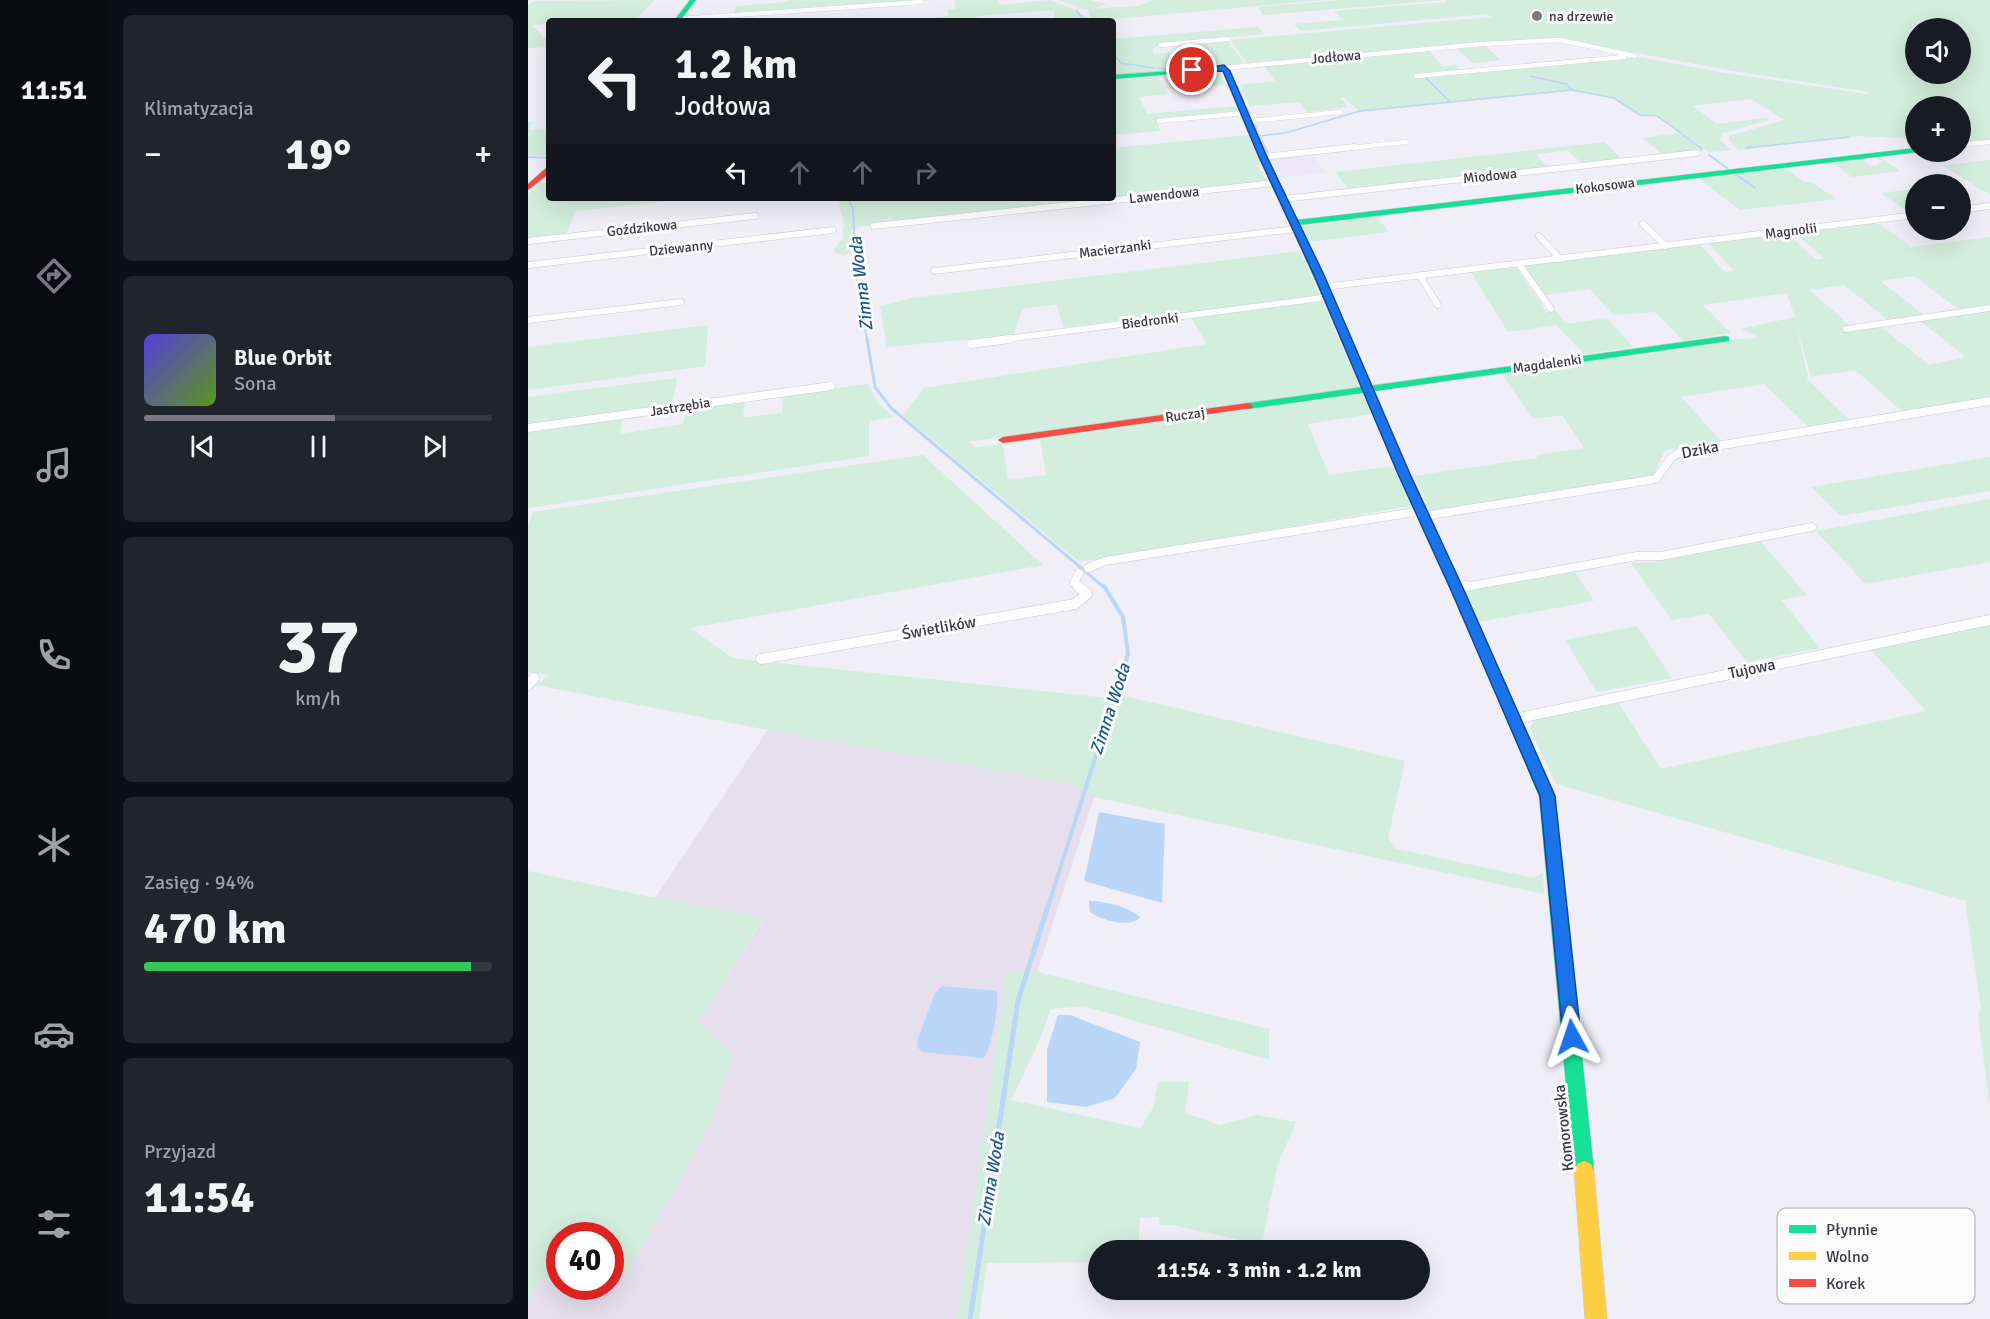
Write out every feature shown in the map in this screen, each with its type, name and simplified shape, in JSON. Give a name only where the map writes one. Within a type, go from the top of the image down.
[{"type":"street","points":[[680,18],[694,1]]},
{"type":"street","points":[[705,18],[921,2]]},
{"type":"street","points":[[1161,45],[1228,39]]},
{"type":"street","name":"Jodłowa","points":[[1116,77],[1482,44],[1560,40],[1635,56],[1416,76]]},
{"type":"street","name":"Komorowska","points":[[1224,68],[1326,292],[1548,798],[1586,1187],[1596,1319]]},
{"type":"street","points":[[1159,121],[1340,111]]},
{"type":"street","points":[[1263,157],[1406,142]]},
{"type":"street","points":[[1971,144],[1990,142]]},
{"type":"street","name":"Kokosowa","points":[[1295,226],[1905,151]]},
{"type":"street","name":"Miodowa","points":[[1283,199],[1697,153]]},
{"type":"street","points":[[528,188],[546,173]]},
{"type":"street","name":"Lawendowa","points":[[1116,200],[1275,183]]},
{"type":"street","name":"Lawendowa","points":[[874,226],[1107,201]]},
{"type":"street","points":[[1971,209],[1990,206]]},
{"type":"street","name":"Goździkowa","points":[[528,240],[755,216]]},
{"type":"street","name":"Magnolii","points":[[1326,292],[1420,276],[1905,216]]},
{"type":"street","points":[[1643,224],[1666,246]]},
{"type":"street","name":"Macierzanki","points":[[934,271],[1295,226]]},
{"type":"street","name":"Dziewanny","points":[[528,264],[833,230]]},
{"type":"street","points":[[1539,236],[1560,259]]},
{"type":"street","points":[[1519,264],[1551,309]]},
{"type":"street","points":[[1420,276],[1438,305]]},
{"type":"street","name":"Biedronki","points":[[971,344],[1326,292]]},
{"type":"street","points":[[528,320],[681,302]]},
{"type":"street","points":[[1846,329],[1990,308]]},
{"type":"street","name":"Magdalenki","points":[[1368,389],[1726,339]]},
{"type":"street","name":"Jastrzębia","points":[[528,428],[831,386]]},
{"type":"street","name":"Ruczaj","points":[[1003,440],[1368,389]]},
{"type":"street","name":"Dzika","points":[[1423,513],[1656,479],[1663,472],[1667,460],[1680,452],[1990,402]]},
{"type":"street","points":[[1088,568],[1105,561],[1423,513]]},
{"type":"street","points":[[1457,588],[1637,556],[1661,556],[1812,527]]},
{"type":"street","name":"Świetlików","points":[[761,659],[1076,604],[1087,594],[1074,583],[1079,573]]},
{"type":"street","name":"Tujowa","points":[[1515,719],[1990,620]]},
{"type":"shaded area","points":[[1314,155],[1325,173],[1279,178],[1268,158]]},
{"type":"shaded area","points":[[768,730],[1072,784],[1094,797],[1037,972],[1007,972],[957,1319],[528,1319],[528,1302],[540,1281],[546,1281],[546,1300],[624,1300],[624,1275],[627,1275],[699,1022],[764,918],[655,898]]},
{"type":"green space","points":[[654,0],[638,18],[546,18],[546,24],[532,25],[546,38],[546,47],[528,48],[528,6],[534,1]]},
{"type":"green space","points":[[788,0],[933,0],[734,14],[736,6],[788,2]]},
{"type":"green space","points":[[954,0],[997,0],[999,5],[1051,0],[1089,18],[1055,18],[1054,10],[977,16],[977,18],[934,18],[949,16],[947,10],[956,9]]},
{"type":"green space","points":[[1058,0],[1089,0],[1106,4],[1092,9],[1137,6],[1154,0],[1324,0],[1116,19],[1091,18],[1088,10]]},
{"type":"green space","points":[[1340,0],[1444,0],[1263,15],[1258,7]]},
{"type":"green space","points":[[1445,0],[1990,0],[1990,140],[1971,141],[1971,96],[1905,96],[1905,138],[1860,136],[1738,150],[1729,140],[1729,136],[1784,120],[1751,99],[1693,106],[1717,124],[1766,118],[1769,120],[1723,133],[1720,139],[1731,150],[1709,152],[1684,133],[1705,151],[1663,155],[1642,138],[1679,133],[1657,116],[1638,115],[1613,98],[1569,91],[1359,112],[1344,97],[1341,98],[1348,107],[1307,112],[1300,102],[1249,106],[1240,85],[1275,81],[1263,65],[1428,50],[1443,66],[1456,65],[1462,71],[1412,76],[1414,78],[1638,57],[1719,72],[1867,94],[1869,92],[1727,70],[1553,37],[1552,39],[1468,43],[1247,63],[1230,40],[1492,17],[1486,14],[1301,31],[1294,24],[1342,20],[1334,11],[1448,2]]},
{"type":"green space","points":[[1258,27],[1264,34],[1158,44],[1152,49],[1154,54],[1188,51],[1184,44],[1227,40],[1244,63],[1116,75],[1116,56],[1118,57],[1116,39]]},
{"type":"green space","points":[[1484,45],[1501,60],[1473,63],[1456,48]]},
{"type":"green space","points":[[1220,71],[1225,85],[1171,89],[1163,76]]},
{"type":"green space","points":[[1159,77],[1168,94],[1139,97],[1147,114],[1236,106],[1238,112],[1156,120],[1160,131],[1116,135],[1116,79]]},
{"type":"green space","points":[[528,122],[533,122],[529,130],[546,129],[546,156],[528,155]]},
{"type":"green space","points":[[1249,135],[1261,164],[1257,165],[1268,183],[1116,199],[1116,148]]},
{"type":"green space","points":[[1604,142],[1623,160],[1583,164],[1567,150],[1538,154],[1537,157],[1543,163],[1554,167],[1349,190],[1335,172]]},
{"type":"green space","points":[[1874,156],[1878,156],[1900,171],[1852,177],[1830,161],[1861,158],[1870,166],[1880,165],[1878,163],[1883,162]]},
{"type":"green space","points":[[1990,160],[1990,195],[1971,183],[1971,174],[1957,174],[1944,166]]},
{"type":"green space","points":[[1783,167],[1804,182],[1811,182],[1836,199],[1740,210],[1698,178]]},
{"type":"green space","points":[[542,182],[546,183],[546,201],[668,201],[576,211],[566,234],[528,238],[528,194]]},
{"type":"green space","points":[[1905,190],[1905,210],[1881,193]]},
{"type":"green space","points":[[839,201],[1101,201],[859,227],[851,230],[852,253],[847,254],[833,250],[843,238],[844,227]]},
{"type":"green space","points":[[1375,215],[1389,232],[1309,242],[1301,227],[1304,223]]},
{"type":"green space","points":[[1872,223],[1881,225],[1911,247],[1990,237],[1990,305],[1960,310],[1914,276],[1880,281],[1924,315],[1888,320],[1844,285],[1809,290],[1851,326],[1841,327],[1848,332],[1881,327],[1929,365],[1966,357],[1920,321],[1990,311],[1990,399],[1903,412],[1855,370],[1811,377],[1796,324],[1808,377],[1806,378],[1851,421],[1809,427],[1764,384],[1681,397],[1721,441],[1665,450],[1654,476],[1430,511],[1414,476],[1537,458],[1537,455],[1584,448],[1562,415],[1533,419],[1501,373],[1737,339],[1760,338],[1741,329],[1795,317],[1787,293],[1703,305],[1731,333],[1683,341],[1655,312],[1613,315],[1590,289],[1545,295],[1525,268],[1527,265],[1695,245],[1701,246],[1725,272],[1734,271],[1710,245],[1711,243],[1783,234],[1790,236],[1816,260],[1824,258],[1797,234],[1799,232]]},
{"type":"green space","points":[[1300,251],[1360,387],[968,442],[975,447],[1003,444],[1008,480],[1046,475],[1040,439],[1362,392],[1371,414],[1308,424],[1329,475],[1392,466],[1412,506],[1079,562],[903,415],[924,388],[1207,344],[1188,313],[1063,327],[1057,304],[1022,309],[1014,335],[887,347],[880,306],[912,298]]},
{"type":"green space","points":[[1511,267],[1517,269],[1547,312],[1556,311],[1566,324],[1607,318],[1633,347],[1581,355],[1582,352],[1556,325],[1508,332],[1471,272]]},
{"type":"green space","points":[[708,325],[705,366],[528,390],[528,347]]},
{"type":"green space","points":[[677,378],[672,405],[528,426],[528,397]]},
{"type":"green space","points":[[868,384],[877,402],[893,417],[869,421],[869,456],[528,508],[528,432],[623,419],[620,434],[683,424],[686,410],[745,400],[743,418],[782,413],[783,395]]},
{"type":"green space","points":[[923,455],[1043,565],[690,628],[732,658],[1107,698],[1124,696],[1405,761],[1388,838],[1397,849],[1534,878],[1543,873],[1544,894],[1094,797],[1072,784],[768,730],[536,685],[550,675],[528,672],[528,527],[533,512]]},
{"type":"green space","points":[[1990,457],[1990,491],[1841,516],[1812,487]]},
{"type":"green space","points":[[1990,499],[1990,562],[1865,584],[1816,531]]},
{"type":"green space","points":[[1760,541],[1807,595],[1781,600],[1820,648],[1747,662],[1709,614],[1672,620],[1631,563],[1654,562]]},
{"type":"green space","points":[[1575,572],[1594,601],[1478,622],[1462,591]]},
{"type":"green space","points":[[1990,625],[1990,1107],[1978,1016],[1981,1008],[1965,901],[1556,784],[1530,728],[1534,719],[1617,701],[1661,769],[1926,711],[1871,650]]},
{"type":"green space","points":[[1637,626],[1672,678],[1597,692],[1565,640]]},
{"type":"green space","points":[[528,871],[655,898],[764,917],[699,1022],[733,1054],[710,1124],[627,1275],[624,1275],[624,1222],[546,1222],[546,1281],[540,1281],[528,1302]]},
{"type":"green space","points":[[1007,972],[1037,972],[1269,1029],[1269,1060],[1084,1006],[1051,1009],[1036,1048],[1011,1100],[1140,1128],[1153,1108],[1158,1082],[1189,1082],[1185,1113],[1220,1125],[1257,1115],[1296,1122],[1277,1166],[1263,1240],[1240,1240],[1172,1225],[1160,1225],[1159,1217],[1140,1218],[1139,1240],[1088,1240],[1088,1262],[987,1263],[979,1319],[957,1319]]},
{"type":"water","points":[[1099,812],[1165,824],[1162,903],[1084,881]]},
{"type":"water","points":[[1089,901],[1116,905],[1140,917],[1135,921],[1123,923],[1101,918],[1090,912]]},
{"type":"water","points":[[942,986],[996,991],[997,1005],[994,1025],[990,1045],[984,1058],[923,1052],[918,1048],[917,1041],[935,993]]},
{"type":"water","points":[[1058,1015],[1070,1015],[1140,1042],[1136,1069],[1115,1098],[1086,1107],[1047,1102],[1047,1050]]},
{"type":"waterway","points":[[1077,11],[1083,18]]},
{"type":"waterway","points":[[1116,57],[1121,63],[1154,68]]},
{"type":"waterway","points":[[1198,68],[1223,67]]},
{"type":"waterway","points":[[1157,68],[1174,70]]},
{"type":"waterway","points":[[1181,69],[1192,69]]},
{"type":"waterway","points":[[1424,76],[1450,102]]},
{"type":"waterway","points":[[1530,76],[1566,84],[1572,90]]},
{"type":"waterway","points":[[1450,102],[1572,90]]},
{"type":"waterway","points":[[1572,90],[1614,98],[1640,115],[1657,116],[1681,133]]},
{"type":"waterway","points":[[1240,92],[1244,102]]},
{"type":"waterway","points":[[1260,136],[1285,133],[1360,111],[1450,102]]},
{"type":"waterway","points":[[1246,106],[1250,113]]},
{"type":"waterway","points":[[1253,122],[1258,131]]},
{"type":"waterway","points":[[1259,134],[1266,149]]},
{"type":"waterway","points":[[1683,135],[1702,149],[1700,147]]},
{"type":"waterway","points":[[1751,147],[1746,148],[1850,137]]},
{"type":"waterway","points":[[1266,149],[1269,155]]},
{"type":"waterway","points":[[1709,155],[1727,168]]},
{"type":"waterway","name":"Zimna Woda","points":[[528,157],[546,158]]},
{"type":"waterway","points":[[1734,173],[1755,188]]},
{"type":"waterway","name":"Zimna Woda","points":[[849,201],[853,208],[856,272],[867,340]]},
{"type":"waterway","name":"Zimna Woda","points":[[867,339],[875,387],[891,408],[1105,588]]},
{"type":"waterway","name":"Zimna Woda","points":[[1048,907],[1128,654],[1123,617],[1104,586]]},
{"type":"waterway","name":"Zimna Woda","points":[[970,1319],[1018,1001],[1048,906]]},
{"type":"traffic: fast","points":[[679,18],[693,0]]},
{"type":"traffic: fast","points":[[1116,77],[1224,68],[1354,357]]},
{"type":"traffic: fast","points":[[1294,223],[1905,151]]},
{"type":"traffic: fast","points":[[1248,406],[1726,339]]},
{"type":"traffic: fast","points":[[1459,592],[1547,796],[1584,1171]]},
{"type":"traffic: slow","points":[[1584,1171],[1596,1319]]},
{"type":"traffic: jam","points":[[528,188],[546,173]]},
{"type":"traffic: jam","points":[[1354,357],[1404,474],[1459,592]]},
{"type":"traffic: jam","points":[[1003,440],[1248,406]]},
{"type":"place","name":"na drzewie","points":[[1537,16]]},
{"type":"route","points":[[1192,70],[1224,68],[1226,71],[1298,234],[1319,275],[1404,474],[1457,588],[1548,798],[1572,1037]]}]
